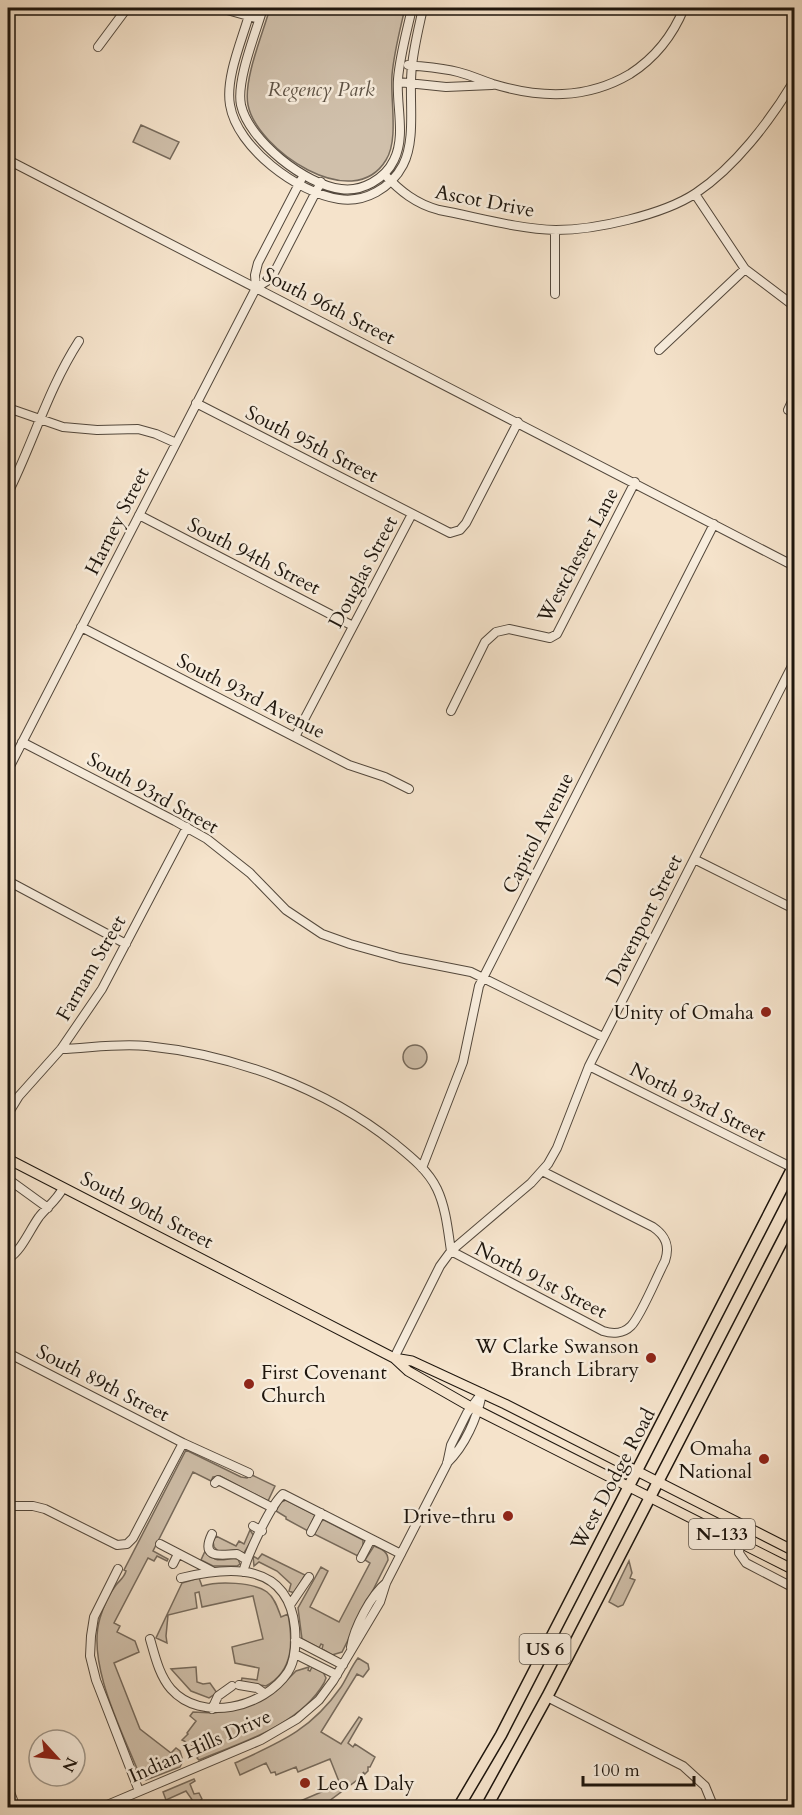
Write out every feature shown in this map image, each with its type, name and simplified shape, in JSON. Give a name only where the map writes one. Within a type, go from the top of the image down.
[{"type":"highway","name":"West Dodge Road","points":[[458,1808],[501,1735],[794,1166]]},
{"type":"highway","name":"US 6","points":[[486,1808],[790,1238],[794,1221]]},
{"type":"main road","name":"South 90th Street","points":[[8,1159],[394,1358]]},
{"type":"main road","points":[[394,1358],[412,1361],[482,1393],[638,1471]]},
{"type":"main road","points":[[394,1358],[408,1371],[474,1409],[629,1488]]},
{"type":"main road","name":"N-133","points":[[638,1471],[795,1551]]},
{"type":"main road","name":"N-133","points":[[629,1488],[795,1570]]},
{"type":"street","points":[[98,47],[127,8]]},
{"type":"street","points":[[220,8],[250,12],[259,19]]},
{"type":"street","points":[[263,8],[240,93],[241,104],[250,126],[268,149],[304,174],[333,187],[351,189],[370,184],[384,174],[394,161],[399,145],[400,64],[412,8]]},
{"type":"street","points":[[250,12],[232,73],[229,92],[230,106],[237,126],[249,144],[269,164],[315,192],[329,197],[352,200],[375,194],[392,182],[403,166],[409,147],[412,66],[423,8]]},
{"type":"street","points":[[400,64],[457,72],[527,92],[559,96],[575,94],[606,86],[633,71],[655,53],[673,30],[684,8]]},
{"type":"street","name":"Ascot Drive","points":[[384,174],[410,198],[428,207],[519,226],[555,230],[617,223],[695,194],[752,140],[795,81]]},
{"type":"street","points":[[398,82],[461,88],[494,84]]},
{"type":"street","name":"South 96th Street","points":[[8,160],[795,566]]},
{"type":"street","points":[[304,174],[258,263],[255,276],[256,288],[267,281],[273,273],[321,182]]},
{"type":"street","points":[[695,194],[745,269],[795,306]]},
{"type":"street","name":"Ascot Drive","points":[[555,230],[555,294]]},
{"type":"street","points":[[659,350],[745,269]]},
{"type":"street","name":"Harney Street","points":[[8,770],[11,755],[22,742],[256,288]]},
{"type":"street","points":[[8,493],[21,468],[57,378],[79,341]]},
{"type":"street","points":[[788,410],[795,396]]},
{"type":"street","name":"South 95th Street","points":[[196,403],[412,514]]},
{"type":"street","points":[[8,408],[63,427],[138,429],[176,443]]},
{"type":"street","name":"Douglas Street","points":[[295,737],[412,514],[446,532],[455,532],[463,528],[518,422]]},
{"type":"street","name":"Westchester Lane","points":[[451,711],[485,642],[496,632],[509,629],[550,638],[557,634],[634,482]]},
{"type":"street","name":"South 94th Street","points":[[139,515],[353,626]]},
{"type":"street","name":"Capitol Avenue","points":[[422,1168],[463,1062],[478,986],[714,524]]},
{"type":"street","name":"South 93rd Avenue","points":[[81,627],[349,765],[385,777],[409,789]]},
{"type":"street","name":"Davenport Street","points":[[394,1358],[440,1266],[450,1251],[517,1196],[542,1171],[562,1138],[589,1066],[603,1037],[795,663]]},
{"type":"street","name":"South 93rd Street","points":[[22,742],[187,827],[228,854],[286,910],[305,924],[328,936],[350,944],[430,965],[471,972],[483,977]]},
{"type":"street","name":"Farnam Street","points":[[8,1114],[24,1091],[61,1049],[102,989],[187,827]]},
{"type":"street","points":[[694,859],[795,909]]},
{"type":"street","points":[[8,881],[126,944]]},
{"type":"street","points":[[483,977],[603,1037]]},
{"type":"street","points":[[61,1049],[120,1045],[157,1047],[227,1061],[279,1078],[320,1097],[366,1123],[411,1156],[431,1178],[441,1198],[450,1251]]},
{"type":"street","name":"North 93rd Street","points":[[589,1066],[794,1166]]},
{"type":"street","name":"North 91st Street","points":[[450,1251],[599,1329],[609,1333],[628,1329],[665,1261],[668,1248],[663,1237],[656,1229],[542,1171]]},
{"type":"street","points":[[8,1179],[48,1208]]},
{"type":"street","points":[[8,1259],[14,1254],[39,1216],[56,1200],[63,1188]]},
{"type":"street","name":"South 89th Street","points":[[8,1353],[183,1443],[249,1473]]},
{"type":"street","name":"Indian Hills Drive","points":[[100,1808],[281,1730],[314,1704],[343,1665],[364,1614],[377,1591],[386,1583],[447,1464],[451,1445],[482,1393]]},
{"type":"street","points":[[8,1506],[45,1509],[122,1546],[131,1542],[183,1443]]},
{"type":"street","points":[[215,1483],[218,1480],[273,1508]]},
{"type":"street","points":[[243,1572],[273,1508],[284,1494],[401,1554]]},
{"type":"street","points":[[311,1532],[321,1513]]},
{"type":"street","points":[[253,1526],[261,1531]]},
{"type":"street","points":[[212,1534],[209,1544],[214,1554],[219,1556],[237,1554],[247,1560]]},
{"type":"street","points":[[362,1558],[371,1539]]},
{"type":"street","points":[[740,1542],[739,1552],[746,1563],[795,1588]]},
{"type":"street","points":[[160,1544],[213,1571]]},
{"type":"street","points":[[173,1564],[178,1554]]},
{"type":"street","points":[[118,1569],[94,1617],[90,1636],[90,1656],[96,1680],[139,1791]]},
{"type":"street","points":[[150,1639],[152,1660],[170,1688],[182,1699],[196,1706],[212,1709],[240,1704],[264,1694],[287,1673],[295,1654],[290,1605],[282,1590],[272,1581],[243,1572],[213,1571],[181,1578]]},
{"type":"street","points":[[290,1605],[309,1577]]},
{"type":"street","points":[[295,1640],[343,1665]]},
{"type":"street","points":[[295,1654],[337,1675]]},
{"type":"street","points":[[212,1709],[218,1696],[236,1686],[257,1688],[264,1694]]},
{"type":"street","points":[[547,1697],[683,1766],[705,1786],[714,1808]]},
{"type":"street","points":[[188,1714],[196,1706]]},
{"type":"street","points":[[8,1787],[16,1808]]},
{"type":"green space","name":"Regency Park","points":[[270,8],[405,8],[392,75],[393,131],[390,152],[386,160],[371,175],[352,181],[330,179],[308,170],[287,157],[255,123],[248,105],[248,83]]},
{"type":"green space","points":[[141,125],[179,142],[170,159],[133,142]]},
{"type":"green space","points":[[415,1045],[424,1048],[427,1057],[424,1066],[415,1069],[406,1066],[403,1057],[406,1048]]},
{"type":"green space","points":[[186,1450],[241,1477],[247,1478],[252,1475],[275,1486],[268,1501],[220,1476],[213,1477],[211,1481],[193,1472],[153,1551],[168,1559],[167,1561],[157,1556],[154,1561],[148,1558],[114,1623],[120,1626],[117,1632],[135,1641],[139,1652],[114,1663],[140,1729],[171,1753],[176,1748],[180,1751],[183,1761],[180,1767],[146,1780],[140,1776],[108,1698],[98,1656],[97,1636],[106,1601],[124,1575],[126,1571],[124,1570]]},
{"type":"green space","points":[[286,1500],[315,1515],[308,1531],[276,1511],[281,1502]]},
{"type":"green space","points":[[324,1520],[363,1540],[358,1556],[314,1534],[321,1521]]},
{"type":"green space","points":[[250,1530],[254,1536],[244,1553],[235,1550],[219,1552],[214,1547],[213,1541],[216,1536],[236,1546],[239,1541],[244,1544]]},
{"type":"green space","points":[[374,1546],[385,1552],[388,1560],[342,1652],[332,1655],[322,1649],[323,1645],[321,1644],[319,1648],[302,1639],[298,1608],[321,1567],[328,1571],[310,1607],[339,1622],[370,1563],[365,1560]]},
{"type":"green space","points":[[206,1549],[215,1559],[238,1559],[240,1564],[213,1566],[201,1560]]},
{"type":"green space","points":[[262,1554],[305,1575],[294,1593],[289,1591],[291,1584],[277,1571],[259,1562],[254,1566],[253,1556],[258,1559]]},
{"type":"green space","points":[[629,1561],[632,1573],[630,1578],[635,1580],[623,1605],[618,1607],[609,1602]]},
{"type":"green space","points":[[199,1578],[202,1586],[236,1583],[254,1586],[272,1597],[281,1617],[288,1614],[291,1645],[287,1664],[275,1680],[266,1686],[241,1682],[242,1678],[257,1680],[259,1668],[235,1663],[232,1647],[263,1639],[253,1596],[202,1607],[199,1592],[195,1593],[197,1608],[168,1615],[167,1643],[156,1638],[182,1583]]},
{"type":"green space","points":[[358,1658],[368,1664],[369,1669],[363,1677],[357,1674],[321,1732],[341,1744],[359,1717],[362,1719],[348,1743],[353,1747],[355,1744],[375,1757],[368,1771],[365,1774],[363,1772],[364,1775],[321,1807],[304,1807],[298,1802],[340,1784],[330,1759],[298,1772],[296,1767],[276,1775],[275,1772],[271,1773],[266,1763],[240,1775],[235,1763],[281,1741],[318,1714],[341,1687]]},
{"type":"green space","points":[[196,1667],[197,1682],[210,1683],[217,1693],[209,1698],[191,1691],[171,1669]]},
{"type":"green space","points":[[309,1667],[310,1671],[312,1667],[323,1672],[326,1678],[324,1683],[300,1711],[285,1722],[251,1739],[199,1760],[197,1758],[201,1752],[182,1740],[196,1721],[190,1716],[193,1712],[214,1713],[245,1707],[276,1691],[296,1671]]},
{"type":"green space","points":[[194,1779],[195,1781],[190,1784],[194,1794],[199,1793],[202,1799],[198,1802],[200,1807],[194,1807],[186,1791],[166,1800],[163,1792]]},
{"type":"place","name":"Unity of Omaha","points":[[766,1012]]},
{"type":"place","name":"W Clarke Swanson Branch Library","points":[[651,1358]]},
{"type":"place","name":"First Covenant Church","points":[[249,1384]]},
{"type":"place","name":"Omaha National","points":[[764,1459]]},
{"type":"place","name":"Drive-thru","points":[[508,1516]]},
{"type":"place","name":"Leo A Daly","points":[[305,1783]]}]
